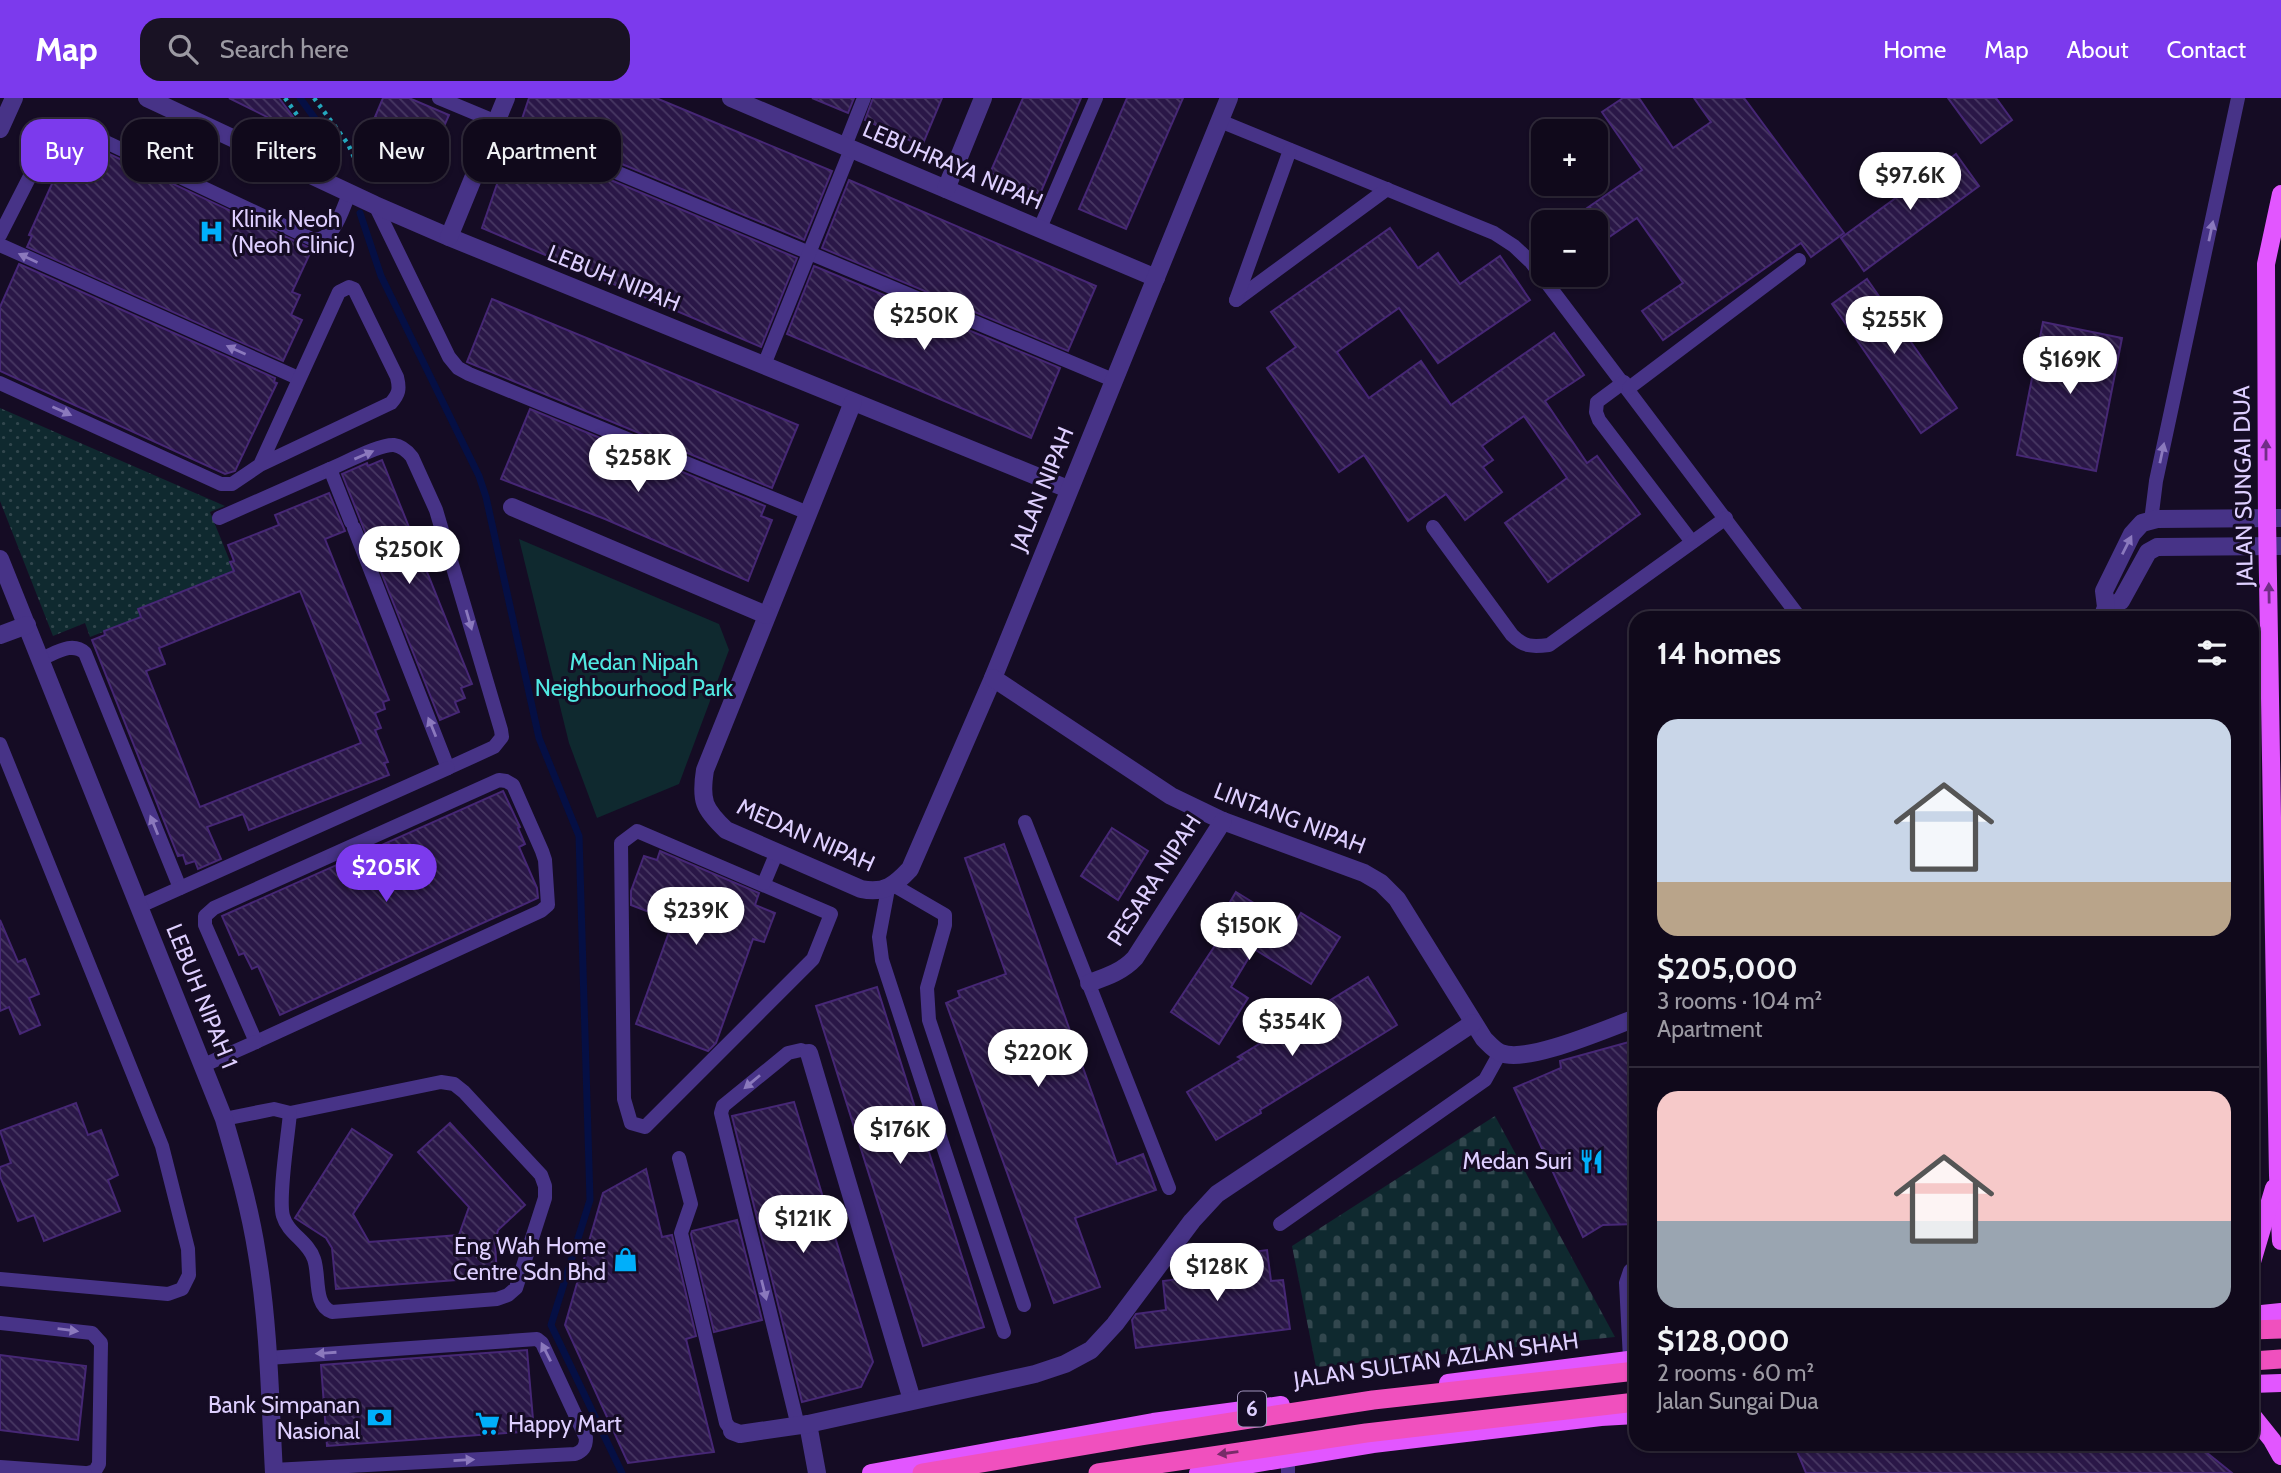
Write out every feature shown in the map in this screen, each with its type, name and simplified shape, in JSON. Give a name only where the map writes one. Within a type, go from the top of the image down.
[{"type":"highway","points":[[2259,1330],[2281,1329]]},
{"type":"highway","points":[[2259,1361],[2281,1359]]},
{"type":"highway","name":"JALAN SULTAN AZLAN SHAH","points":[[922,1473],[1373,1400],[1629,1364]]},
{"type":"highway","name":"6","points":[[1098,1473],[1366,1433],[1629,1403]]},
{"type":"main road","name":"JALAN SUNGAI DUA","points":[[2281,194],[2266,264],[2274,518],[2278,1175],[2281,1241]]},
{"type":"main road","points":[[2259,1239],[2278,1175]]},
{"type":"main road","points":[[2259,1314],[2281,1312]]},
{"type":"main road","name":"JALAN SULTAN AZLAN SHAH","points":[[870,1473],[1153,1422],[1629,1364]]},
{"type":"main road","points":[[2259,1384],[2281,1383]]},
{"type":"main road","points":[[1198,1473],[1288,1466],[1387,1443],[1629,1415]]},
{"type":"main road","points":[[2259,1424],[2281,1456]]},
{"type":"street","points":[[0,129],[14,98]]},
{"type":"street","name":"LEBUH NIPAH","points":[[147,98],[449,237],[1068,489]]},
{"type":"street","points":[[498,119],[506,98]]},
{"type":"street","points":[[946,188],[983,98]]},
{"type":"street","name":"JALAN NIPAH","points":[[891,888],[910,869],[993,678],[1230,98]]},
{"type":"street","name":"LEBUHRAYA NIPAH","points":[[740,100],[1156,278]]},
{"type":"street","points":[[449,237],[472,182]]},
{"type":"street","name":"MEDAN NIPAH","points":[[853,402],[705,770],[703,802],[712,817],[726,830],[861,889],[875,892],[891,888]]},
{"type":"street","points":[[512,507],[766,615]]},
{"type":"street","points":[[2104,611],[2104,591],[2132,534],[2142,523],[2157,519],[2274,518]]},
{"type":"street","points":[[2106,611],[2121,601],[2148,552],[2157,547],[2274,546]]},
{"type":"street","name":"LEBUH NIPAH 1","points":[[0,559],[224,1119],[246,1195],[258,1256],[268,1357],[274,1472]]},
{"type":"street","points":[[0,635],[27,625]]},
{"type":"street","name":"LINTANG NIPAH","points":[[993,678],[1171,796],[1223,821],[1344,864],[1381,883],[1397,899],[1484,1040],[1500,1053]]},
{"type":"street","name":"PESARA NIPAH","points":[[1089,983],[1114,974],[1135,958],[1223,821]]},
{"type":"street","points":[[1500,1053],[1519,1055],[1538,1052],[1629,1020]]},
{"type":"street","points":[[732,1431],[740,1434],[803,1425],[1035,1374],[1065,1364],[1091,1350],[1115,1324],[1192,1221],[1217,1194],[1473,1023]]},
{"type":"street","points":[[809,1053],[912,1400]]},
{"type":"street","points":[[803,1425],[817,1473]]},
{"type":"lane","points":[[439,98],[490,119]]},
{"type":"lane","points":[[764,365],[810,252],[863,98]]},
{"type":"lane","points":[[1040,228],[1096,98]]},
{"type":"lane","points":[[2151,521],[2156,481],[2238,98]]},
{"type":"lane","points":[[1220,121],[1494,233],[1514,246],[1531,262],[1626,385],[1795,611]]},
{"type":"lane","points":[[0,235],[51,135],[56,129],[66,125],[314,240],[323,239],[330,234],[341,188]]},
{"type":"lane","points":[[1290,150],[1236,300],[1387,189]]},
{"type":"lane","points":[[621,174],[1113,380]]},
{"type":"lane","points":[[375,205],[449,357],[458,368],[808,513]]},
{"type":"lane","points":[[0,245],[298,378]]},
{"type":"lane","points":[[1692,542],[1599,420],[1597,402],[1626,385],[1799,260]]},
{"type":"lane","points":[[0,383],[222,484],[232,484],[260,465],[391,403],[397,396],[400,388],[397,377],[354,289],[349,287],[339,292],[260,465]]},
{"type":"lane","points":[[140,906],[494,747],[502,737],[436,510],[407,450],[395,445],[385,447],[219,518]]},
{"type":"lane","points":[[330,469],[449,768]]},
{"type":"lane","points":[[1433,527],[1512,635],[1521,644],[1534,647],[1549,645],[1726,518]]},
{"type":"lane","points":[[41,659],[72,646],[85,653],[180,888]]},
{"type":"lane","points":[[0,744],[162,1146],[188,1249],[189,1275],[182,1289],[168,1294],[0,1279]]},
{"type":"lane","points":[[204,1065],[256,1042],[541,911],[548,905],[545,860],[513,785],[499,780],[214,908],[205,916],[205,925],[256,1042]]},
{"type":"lane","points":[[1025,822],[1169,1188]]},
{"type":"lane","points":[[637,831],[764,883],[831,914],[813,959],[645,1127],[631,1123],[624,1099],[621,843],[637,831]]},
{"type":"lane","points":[[764,883],[777,852]]},
{"type":"lane","points":[[1004,1332],[882,960],[879,937],[891,888],[945,915],[945,925],[927,988],[929,1020],[1024,1305]]},
{"type":"lane","points":[[803,1425],[721,1113],[723,1106],[788,1053],[801,1050],[809,1053]]},
{"type":"lane","points":[[1280,1224],[1485,1080],[1500,1053]]},
{"type":"lane","points":[[224,1119],[275,1109],[290,1113],[441,1082],[454,1084],[464,1091],[541,1175],[545,1186],[545,1198],[516,1288],[497,1299],[332,1312],[325,1309],[321,1303],[312,1252],[292,1233],[283,1216],[290,1113]]},
{"type":"lane","points":[[679,1158],[691,1204],[681,1233],[726,1423],[732,1431]]},
{"type":"lane","points":[[1629,1274],[1626,1283],[1629,1313]]},
{"type":"lane","points":[[0,1323],[92,1333],[100,1343],[99,1464],[95,1471],[22,1471],[0,1467]]},
{"type":"lane","points":[[268,1357],[537,1339],[542,1343],[586,1438],[582,1451],[575,1454],[274,1472]]},
{"type":"path","points":[[285,98],[317,144],[341,188]]},
{"type":"path","points":[[314,98],[348,144],[375,205]]},
{"type":"green space","points":[[0,408],[225,506],[210,512],[240,586],[228,574],[216,578],[218,585],[138,609],[144,625],[137,651],[126,623],[90,637],[85,623],[53,636],[0,501]]},
{"type":"green space","name":"Medan Nipah Neighbourhood Park","points":[[519,539],[719,624],[729,650],[679,784],[597,818],[569,743]]},
{"type":"green space","points":[[1495,1116],[1615,1337],[1316,1367],[1292,1246]]},
{"type":"building","points":[[229,98],[279,98],[295,119],[271,119]]},
{"type":"building","points":[[383,98],[409,98],[449,115],[447,119],[374,119]]},
{"type":"building","points":[[529,98],[656,98],[832,171],[804,240],[621,164],[621,119],[522,119]]},
{"type":"building","points":[[812,98],[854,98],[848,113]]},
{"type":"building","points":[[873,98],[942,98],[922,146],[865,120]]},
{"type":"building","points":[[1023,98],[1081,98],[1040,194],[990,173]]},
{"type":"building","points":[[1127,98],[1183,98],[1126,229],[1079,209]]},
{"type":"building","points":[[1623,98],[1639,98],[1673,148],[1711,122],[1694,98],[1744,98],[1844,233],[1811,257],[1801,243],[1663,340],[1642,311],[1683,283],[1637,218],[1608,238],[1608,210],[1584,210],[1642,170],[1602,112]]},
{"type":"building","points":[[1948,98],[1996,98],[2012,120],[1981,143]]},
{"type":"building","points":[[108,153],[122,160],[122,182],[169,182],[312,249],[292,292],[300,295],[291,315],[302,320],[283,361],[27,247],[32,236],[29,235],[53,182],[108,182]]},
{"type":"building","points":[[1956,154],[1979,186],[1864,271],[1841,238]]},
{"type":"building","points":[[849,180],[1096,286],[1068,351],[822,248]]},
{"type":"building","points":[[498,182],[615,182],[797,258],[761,347],[482,228]]},
{"type":"building","points":[[1390,228],[1418,268],[1438,253],[1460,284],[1500,256],[1530,300],[1438,363],[1399,308],[1337,352],[1369,398],[1421,361],[1451,405],[1554,333],[1584,375],[1545,401],[1587,463],[1597,456],[1640,514],[1548,582],[1505,523],[1567,478],[1524,416],[1482,446],[1493,460],[1483,467],[1502,492],[1465,520],[1446,494],[1408,521],[1364,455],[1339,472],[1267,368],[1296,347],[1271,312]]},
{"type":"building","points":[[19,264],[275,378],[274,382],[277,383],[235,471],[225,474],[0,371],[0,307]]},
{"type":"building","points":[[814,266],[1060,368],[1031,438],[787,334]]},
{"type":"building","points":[[1867,279],[1957,408],[1921,433],[1832,304]]},
{"type":"building","points":[[492,299],[798,425],[772,488],[467,362]]},
{"type":"building","points":[[2043,322],[2122,338],[2096,471],[2017,455]]},
{"type":"building","points":[[530,409],[765,506],[761,516],[772,520],[748,581],[605,519],[501,479]]},
{"type":"building","points":[[382,460],[472,684],[461,688],[465,698],[455,702],[459,712],[440,720],[342,474],[367,463],[368,466]]},
{"type":"building","points":[[329,493],[345,531],[325,539],[389,700],[383,702],[385,709],[375,713],[381,728],[375,730],[388,762],[384,763],[389,775],[249,830],[243,814],[207,827],[221,859],[198,869],[195,861],[186,864],[183,855],[178,856],[92,640],[105,635],[104,631],[141,617],[138,609],[234,571],[230,562],[234,561],[228,545],[279,525],[275,515]],"holes":[[[300,591],[361,743],[200,807],[146,671],[165,664],[159,648]]]},
{"type":"building","points":[[503,791],[520,827],[518,828],[525,844],[519,847],[537,888],[538,898],[280,1015],[258,966],[252,969],[244,953],[239,955],[222,916]]},
{"type":"building","points":[[1112,828],[1148,851],[1118,900],[1081,876]]},
{"type":"building","points":[[1004,844],[1117,1164],[1143,1154],[1156,1190],[1075,1218],[1100,1287],[1054,1303],[946,1003],[960,997],[958,991],[1006,974],[965,858]]},
{"type":"building","points":[[660,851],[759,893],[755,905],[775,913],[764,942],[753,939],[716,1043],[708,1051],[636,1024],[673,921],[631,905],[631,891],[644,856],[657,860]]},
{"type":"building","points":[[1236,892],[1293,927],[1301,913],[1340,937],[1311,984],[1254,949],[1231,987],[1248,998],[1219,1044],[1171,1012],[1216,944],[1208,939]]},
{"type":"building","points":[[0,920],[18,962],[25,959],[39,994],[29,998],[40,1025],[20,1034],[9,1007],[0,1011]]},
{"type":"building","points":[[1368,977],[1397,1025],[1216,1140],[1187,1092],[1242,1059],[1238,1057]]},
{"type":"building","points":[[877,987],[984,1327],[923,1346],[816,1006]]},
{"type":"building","name":"Medan Suri","points":[[1629,1042],[1629,1224],[1603,1225],[1583,1237],[1514,1088],[1561,1068],[1560,1061]]},
{"type":"building","points":[[794,1102],[873,1362],[861,1387],[802,1402],[732,1116]]},
{"type":"building","points":[[76,1103],[88,1135],[101,1130],[118,1175],[108,1180],[120,1211],[44,1241],[34,1215],[18,1221],[0,1176],[0,1167],[11,1163],[0,1131]]},
{"type":"building","points":[[450,1123],[525,1205],[498,1230],[495,1242],[497,1277],[336,1289],[332,1248],[326,1238],[295,1218],[352,1129],[392,1155],[353,1214],[369,1242],[459,1235],[469,1207],[418,1152]]},
{"type":"building","name":"Eng Wah Home Centre Sdn Bhd","points":[[646,1169],[662,1237],[672,1235],[696,1336],[686,1339],[714,1452],[628,1463],[565,1325],[603,1193]]},
{"type":"building","points":[[737,1220],[762,1320],[714,1332],[691,1234],[692,1231]]},
{"type":"building","points":[[1267,1250],[1271,1281],[1283,1280],[1290,1329],[1136,1348],[1132,1320],[1136,1314],[1166,1310],[1163,1281],[1201,1276],[1199,1259]]},
{"type":"building","points":[[527,1350],[534,1431],[327,1446],[321,1365]]},
{"type":"building","points":[[0,1355],[86,1366],[78,1440],[0,1430]]},
{"type":"building","points":[[1797,1451],[2205,1451],[2232,1473],[1806,1473]]},
{"type":"waterway","points":[[300,98],[315,119]]},
{"type":"waterway","points":[[360,213],[381,276],[479,476],[486,497],[539,738],[579,836],[590,1200],[551,1325],[622,1473]]},
{"type":"place","name":"Klinik Neoh (Neoh Clinic)","points":[[211,232]]},
{"type":"place","name":"Medan Suri","points":[[1592,1161]]},
{"type":"place","name":"Eng Wah Home Centre Sdn Bhd","points":[[626,1259]]},
{"type":"place","name":"Bank Simpanan Nasional","points":[[380,1418]]},
{"type":"place","name":"Happy Mart","points":[[488,1424]]}]
